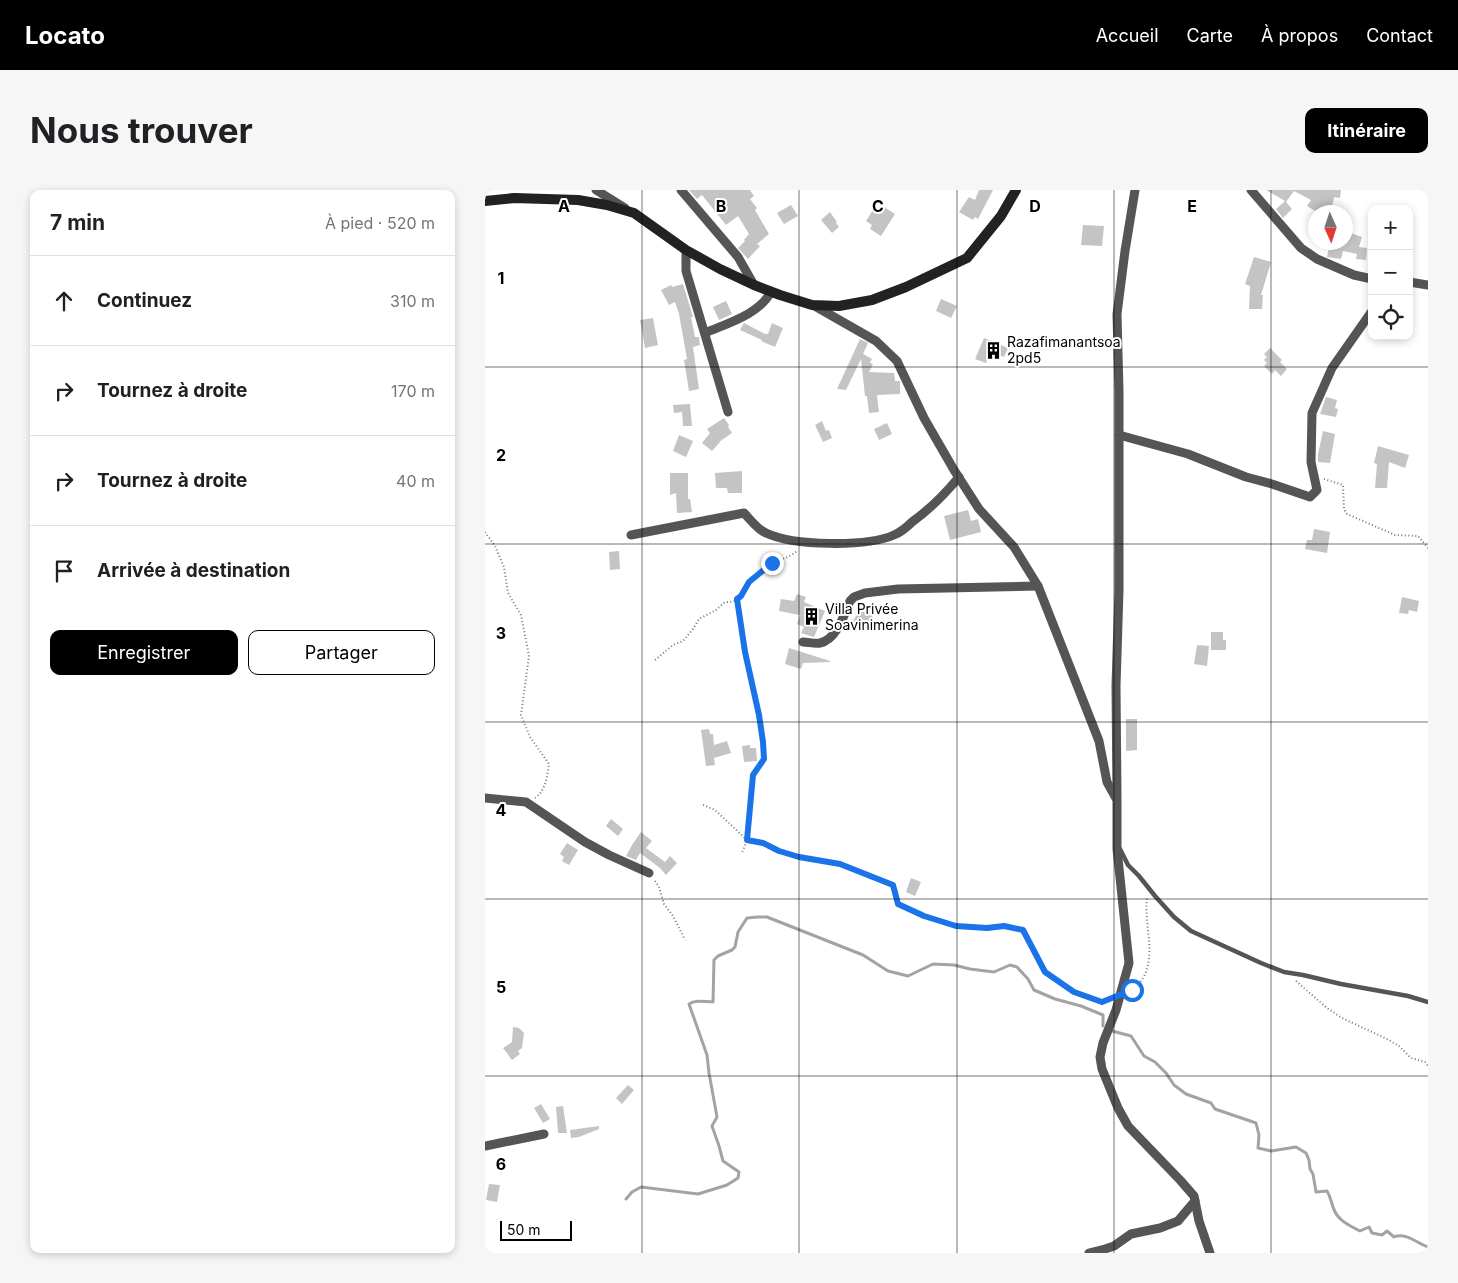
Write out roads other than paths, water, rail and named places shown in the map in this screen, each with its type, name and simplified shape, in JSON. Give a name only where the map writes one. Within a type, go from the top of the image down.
[{"type":"main road","points":[[485,201],[514,198],[578,200],[607,204],[634,213],[686,250],[754,285],[812,305],[839,306],[872,300],[906,287],[967,258],[1001,216],[1015,190]]},
{"type":"street","points":[[596,190],[634,213]]},
{"type":"street","points":[[681,190],[738,257],[754,285]]},
{"type":"street","points":[[1135,190],[1117,314],[1119,435],[1117,844],[1129,963],[1100,1057],[1102,1069],[1118,1108],[1128,1126],[1181,1180],[1194,1196],[1199,1221],[1210,1253]]},
{"type":"street","points":[[1251,190],[1301,248],[1317,259],[1354,275],[1368,278]]},
{"type":"street","points":[[686,250],[687,271],[728,412]]},
{"type":"street","points":[[1413,283],[1428,285]]},
{"type":"street","points":[[705,333],[749,313],[766,301],[771,292]]},
{"type":"street","points":[[812,305],[877,341],[897,362],[924,418],[959,477],[979,508],[1014,547],[1038,586],[1099,741],[1107,782],[1117,800]]},
{"type":"street","points":[[1119,435],[1188,454],[1246,477],[1310,497],[1317,490],[1311,462],[1312,412],[1332,368],[1368,316]]},
{"type":"street","points":[[631,535],[744,513],[765,533],[806,544],[873,541],[893,536],[901,531],[929,509],[959,477]]},
{"type":"street","points":[[803,642],[819,643],[829,638],[836,631],[850,601],[854,597],[865,593],[897,589],[1038,586]]},
{"type":"street","points":[[485,798],[526,802],[585,842],[609,855],[649,872]]},
{"type":"street","points":[[485,1146],[544,1134]]},
{"type":"street","points":[[1089,1253],[1114,1246],[1131,1234],[1160,1228],[1179,1221],[1195,1201]]},
{"type":"lane","points":[[1117,844],[1128,865],[1174,917],[1191,931],[1284,972],[1408,996],[1428,1002]]},
{"type":"waterway","points":[[626,1199],[632,1192],[641,1187],[698,1194],[727,1185],[738,1178],[739,1172],[723,1161],[712,1126],[717,1117],[707,1055],[689,1004],[698,1001],[713,1002],[714,960],[735,947],[738,932],[747,918],[767,917],[863,955],[888,971],[908,976],[933,964],[954,965],[994,972],[1010,965],[1017,967],[1028,979],[1034,990],[1103,1015],[1103,1026]]},
{"type":"waterway","points":[[1112,1031],[1131,1036],[1144,1056],[1155,1062],[1174,1085],[1186,1094],[1211,1103],[1215,1109],[1256,1123],[1259,1135],[1258,1148],[1271,1151],[1296,1147],[1306,1153],[1313,1174],[1316,1192],[1327,1191],[1335,1212],[1347,1224],[1360,1231],[1369,1227],[1372,1233],[1382,1235],[1387,1231],[1394,1237],[1407,1237],[1428,1247]]},
{"type":"place","name":"Razafimanantsoa 2pd5","points":[[993,350]]},
{"type":"place","name":"Villa Privée Soavinimerina","points":[[811,617]]}]
